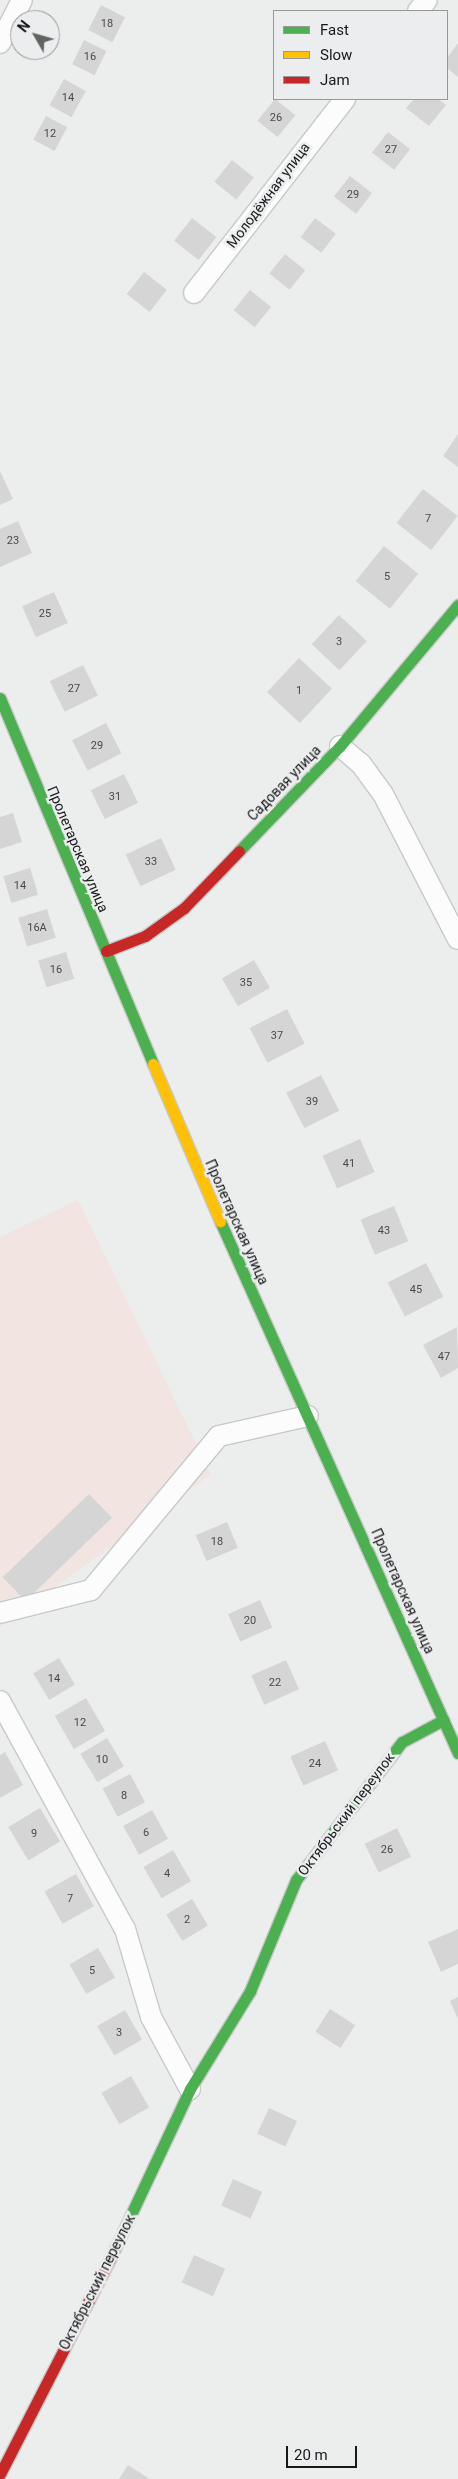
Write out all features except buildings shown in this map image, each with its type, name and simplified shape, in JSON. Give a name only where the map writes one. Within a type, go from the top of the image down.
[{"type":"street","points":[[0,44],[22,0]]},
{"type":"street","points":[[419,10],[427,0]]},
{"type":"street","name":"Молодёжная улица","points":[[194,293],[344,100]]},
{"type":"street","name":"Садовая улица","points":[[106,951],[145,936],[184,908],[340,746],[455,615]]},
{"type":"street","name":"Пролетарская улица","points":[[0,698],[201,1178],[458,1753]]},
{"type":"street","points":[[340,746],[361,764],[383,794],[458,939]]},
{"type":"street","points":[[0,1613],[91,1590],[219,1436],[308,1416]]},
{"type":"street","points":[[0,1700],[125,1929],[151,2018],[190,2089]]},
{"type":"street","name":"Октябрьский переулок","points":[[0,2474],[124,2232],[190,2089],[250,1991],[296,1880],[402,1742],[443,1720]]},
{"type":"shaded area","points":[[78,1200],[211,1475],[0,1626],[0,1237]]},
{"type":"traffic: fast","points":[[239,851],[340,746],[458,605]]},
{"type":"traffic: fast","points":[[0,698],[153,1064]]},
{"type":"traffic: fast","points":[[220,1221],[458,1753]]},
{"type":"traffic: fast","points":[[110,2259],[190,2089],[250,1991],[296,1880],[402,1742],[443,1720]]},
{"type":"traffic: slow","points":[[153,1064],[220,1221]]},
{"type":"traffic: jam","points":[[106,951],[145,936],[184,908],[239,851]]},
{"type":"traffic: jam","points":[[0,2474],[110,2259]]}]
